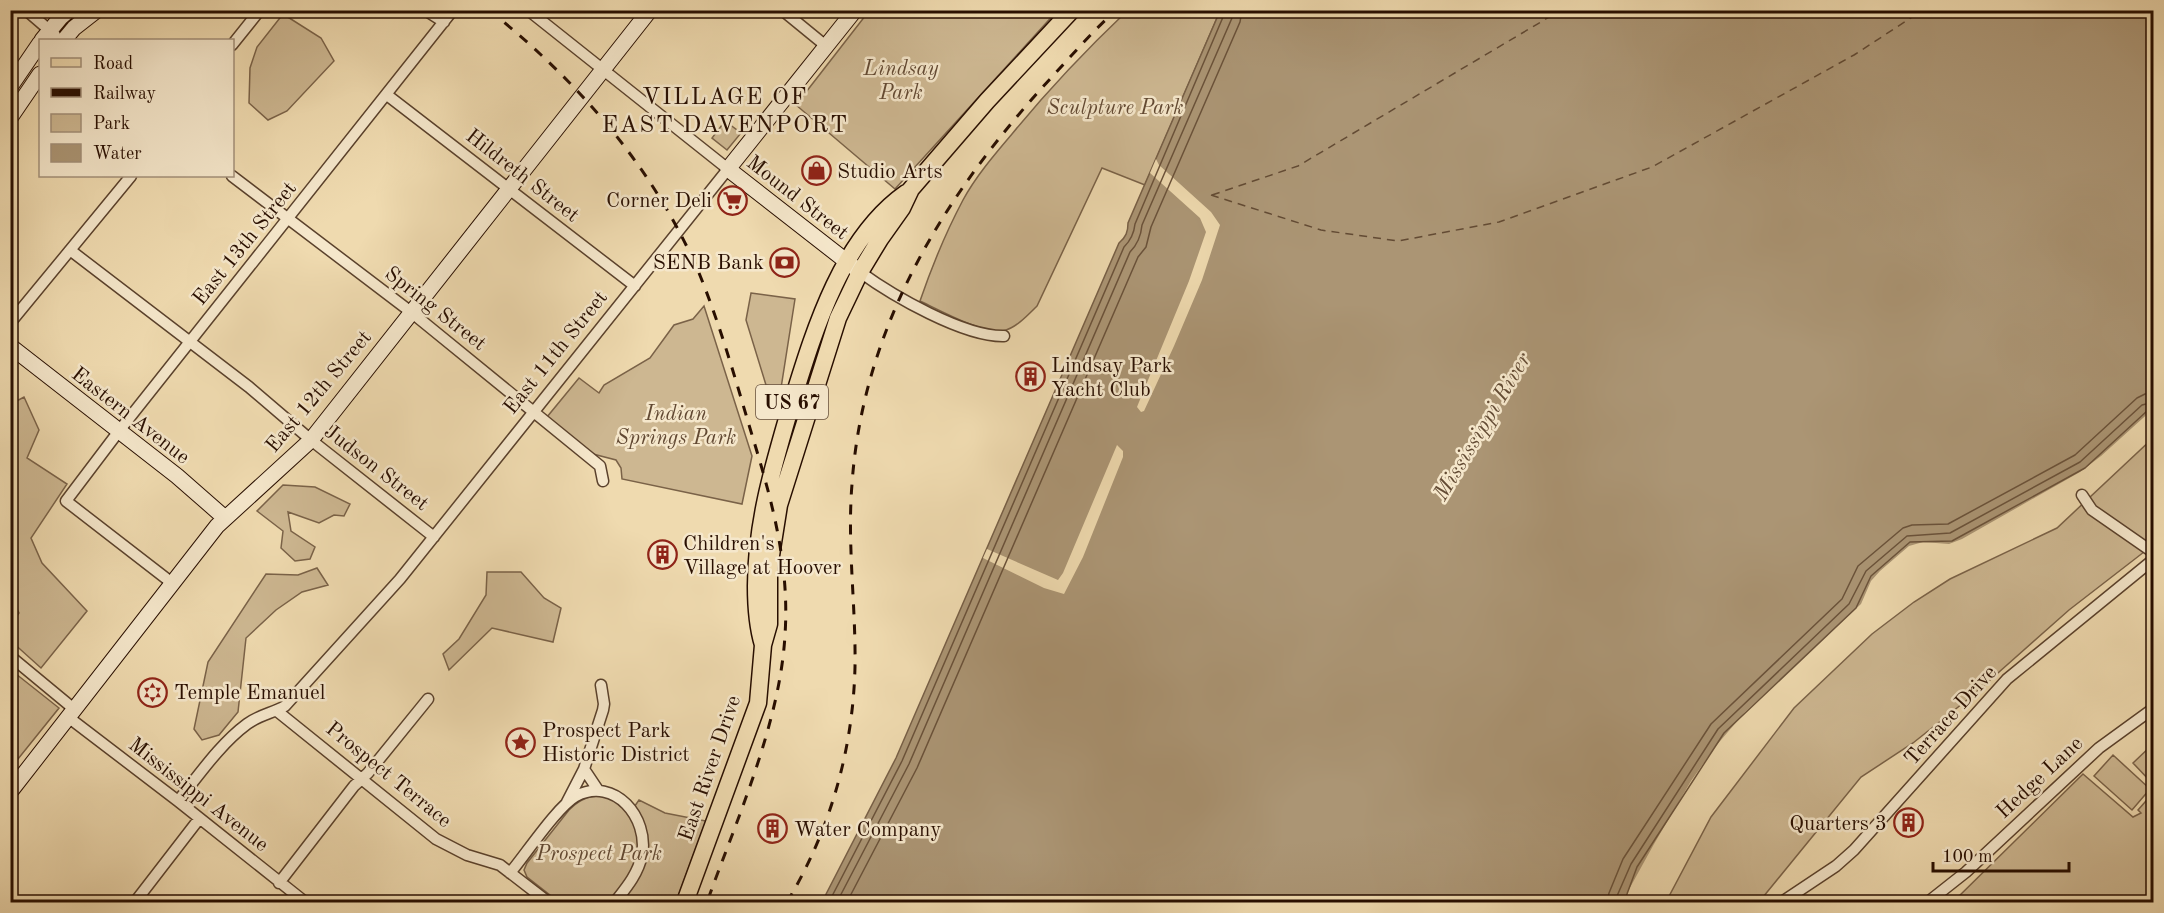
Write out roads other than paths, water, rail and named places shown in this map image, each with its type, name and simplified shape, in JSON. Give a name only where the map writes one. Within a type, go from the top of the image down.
[{"type":"main road","name":"East River Drive","points":[[684,903],[758,702],[763,645],[769,624],[770,568],[779,505],[828,343],[854,267],[880,239],[902,208],[911,189],[987,101],[1071,10]]},
{"type":"street","points":[[26,10],[44,38],[69,10]]},
{"type":"street","points":[[64,39],[97,10]]},
{"type":"street","points":[[234,42],[260,10]]},
{"type":"street","points":[[424,10],[448,16]]},
{"type":"street","name":"Mound Street","points":[[528,10],[602,71],[854,267],[899,298],[957,325],[988,336],[1004,336]]},
{"type":"street","name":"East 12th Street","points":[[10,792],[225,518],[311,440],[650,10]]},
{"type":"street","points":[[782,10],[826,46]]},
{"type":"street","name":"East 11th Street","points":[[277,711],[285,706],[434,537],[855,10]]},
{"type":"street","name":"East 13th Street","points":[[172,583],[66,501],[448,16]]},
{"type":"street","points":[[10,87],[39,45]]},
{"type":"street","points":[[10,118],[39,75]]},
{"type":"street","name":"Hildreth Street","points":[[387,95],[635,286]]},
{"type":"street","points":[[10,323],[129,177]]},
{"type":"street","name":"Spring Street","points":[[233,177],[411,312],[600,466],[603,481]]},
{"type":"street","name":"Judson Street","points":[[70,250],[249,387],[311,440],[434,537]]},
{"type":"street","name":"Eastern Avenue","points":[[10,346],[225,518]]},
{"type":"street","points":[[2082,495],[2092,510],[2154,553]]},
{"type":"street","name":"Terrace Drive","points":[[1782,903],[1836,866],[1854,850],[2007,680],[2154,559]]},
{"type":"street","name":"Mississippi Avenue","points":[[10,656],[71,713],[305,903]]},
{"type":"street","points":[[510,873],[567,802],[584,769],[604,704],[601,685]]},
{"type":"street","points":[[279,883],[354,786],[428,699]]},
{"type":"street","name":"Hedge Lane","points":[[1928,903],[1966,872],[2099,748],[2154,708]]},
{"type":"street","points":[[178,801],[227,741],[261,715],[277,711]]},
{"type":"street","name":"Prospect Terrace","points":[[277,711],[435,838],[466,855],[500,865],[548,903]]},
{"type":"street","points":[[584,769],[598,790]]},
{"type":"street","points":[[567,802],[584,793],[598,790],[615,795],[626,802],[636,814],[644,841],[642,855],[638,870],[615,903]]},
{"type":"street","points":[[135,903],[199,819]]},
{"type":"water","name":"Mississippi River","points":[[1220,11],[2153,11],[2153,413],[2089,473],[1954,547],[1913,548],[1875,581],[1861,612],[1729,737],[1643,870],[1629,902],[822,902],[896,758],[1119,243],[1126,234],[1128,223]]},
{"type":"railway","points":[[489,10],[522,37],[583,97],[636,162],[681,234],[699,273],[726,348],[771,502],[781,554],[786,608],[781,668],[766,736],[744,804],[707,902]]},
{"type":"railway","points":[[787,902],[802,875],[827,818],[850,729],[855,667],[850,530],[852,484],[859,426],[873,370],[892,316],[916,264],[977,167],[1051,78],[1116,10]]},
{"type":"place","name":"Studio Arts","points":[[816,171]]},
{"type":"place","name":"Corner Deli","points":[[733,200]]},
{"type":"place","name":"SENB Bank","points":[[785,262]]},
{"type":"place","name":"Lindsay Park Yacht Club","points":[[1030,377]]},
{"type":"place","name":"Children's Village at Hoover","points":[[662,555]]},
{"type":"place","name":"Temple Emanuel","points":[[153,692]]},
{"type":"place","name":"Prospect Park Historic District","points":[[521,742]]},
{"type":"place","name":"Quarters 3","points":[[1908,823]]},
{"type":"place","name":"Water Company","points":[[773,829]]},
{"type":"district","name":"VILLAGE OF EAST DAVENPORT","points":[[725,110]]},
{"type":"park label","name":"Lindsay Park","points":[[901,80]]},
{"type":"park label","name":"Sculpture Park","points":[[1115,107]]},
{"type":"park label","name":"Indian Springs Park","points":[[676,425]]},
{"type":"park label","name":"Prospect Park","points":[[599,853]]}]
